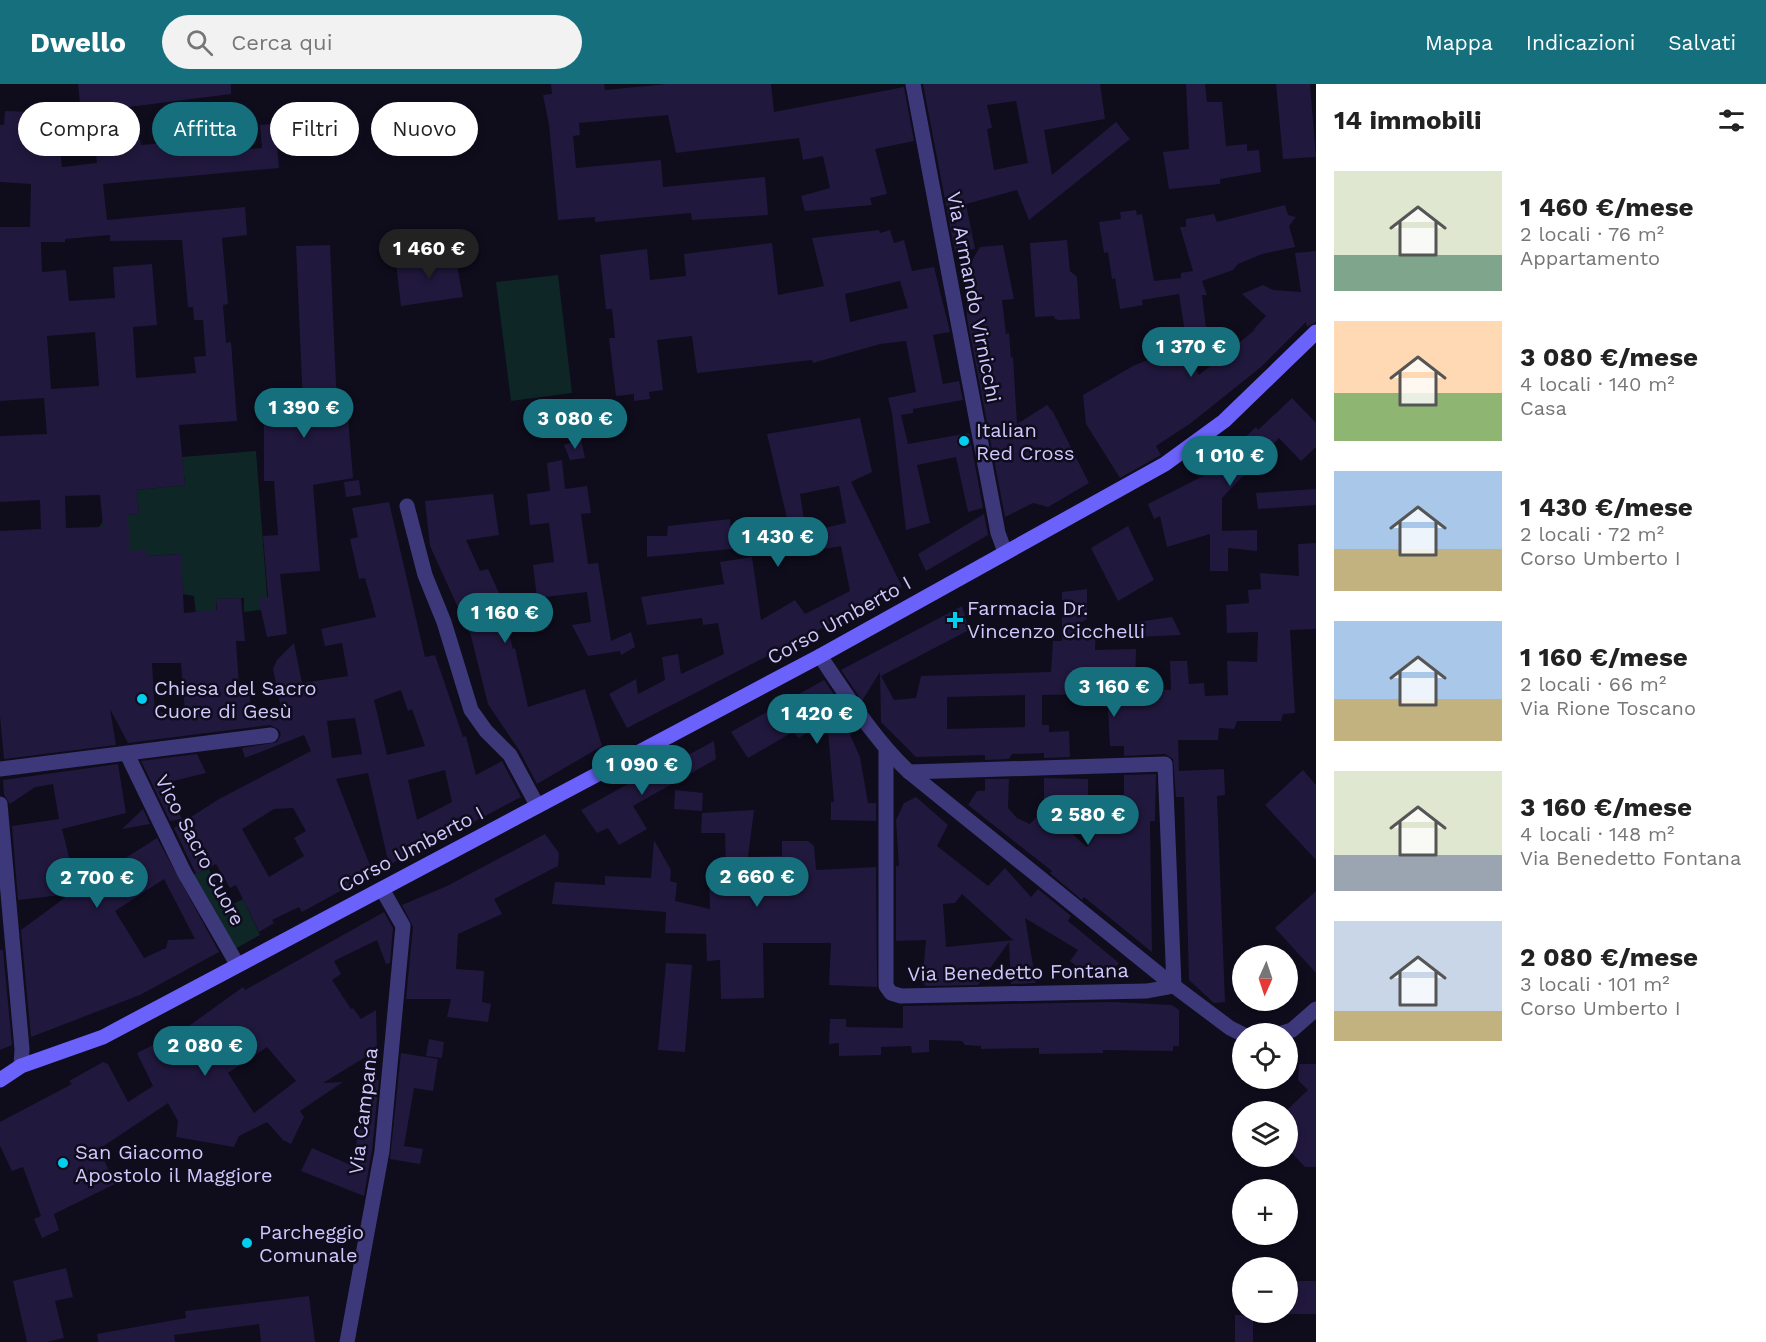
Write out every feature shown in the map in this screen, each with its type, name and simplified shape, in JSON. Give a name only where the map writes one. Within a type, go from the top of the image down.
[{"type":"main road","name":"Corso Umberto I","points":[[0,1080],[21,1065],[103,1037],[820,656],[1165,464],[1224,421],[1316,332]]},
{"type":"street","name":"Via Armando Virnicchi","points":[[913,84],[998,533],[1005,552]]},
{"type":"street","points":[[407,506],[425,576],[444,622],[471,710],[486,731],[510,754],[537,805]]},
{"type":"street","name":"Via Benedetto Fontana","points":[[820,656],[886,751],[909,772],[1174,986],[1232,1029]]},
{"type":"street","points":[[0,769],[271,735]]},
{"type":"street","name":"Via Benedetto Fontana","points":[[886,751],[886,986],[891,993],[901,996],[1147,991],[1174,986]]},
{"type":"street","name":"Vico Sacro Cuore","points":[[127,754],[184,872],[237,964]]},
{"type":"street","points":[[909,772],[1164,764],[1174,986]]},
{"type":"street","points":[[0,804],[22,1049],[21,1065]]},
{"type":"street","name":"Via Campana","points":[[347,1342],[382,1151],[403,926],[382,889]]},
{"type":"street","points":[[1297,1023],[1316,1009]]},
{"type":"green space","points":[[558,275],[572,393],[511,401],[496,282]]},
{"type":"green space","points":[[256,451],[268,609],[244,612],[244,598],[216,599],[218,642],[199,644],[194,596],[183,594],[180,554],[147,556],[97,542],[99,527],[106,517],[139,514],[137,490],[185,485],[182,457]]},
{"type":"green space","points":[[208,868],[231,905],[243,899],[260,935],[233,950],[191,876]]},
{"type":"building","points":[[78,84],[231,84],[231,94],[152,102],[152,104],[140,106],[140,102],[80,102]]},
{"type":"building","points":[[551,84],[604,84],[605,90],[667,84],[771,84],[774,112],[904,87],[914,141],[875,149],[887,194],[870,198],[872,205],[805,211],[801,196],[830,188],[823,156],[803,160],[799,138],[676,153],[668,115],[579,123],[580,135],[573,136],[576,168],[661,160],[663,187],[765,177],[768,215],[692,220],[691,213],[595,222],[595,217],[558,220],[549,125],[543,95],[552,94]]},
{"type":"building","points":[[923,84],[1100,84],[1105,119],[1044,130],[1052,175],[1116,122],[1130,139],[1029,220],[1017,190],[966,204],[975,249],[955,252]],"holes":[[[1016,101],[1028,163],[994,170],[987,129],[992,128],[987,105]]]},
{"type":"building","points":[[1186,84],[1205,84],[1207,102],[1222,102],[1226,146],[1247,144],[1247,151],[1259,150],[1261,172],[1220,179],[1220,184],[1169,189],[1163,152],[1189,149]]},
{"type":"building","points":[[1276,84],[1310,84],[1316,157],[1283,159]]},
{"type":"building","points":[[5,111],[18,111],[18,156],[61,156],[62,167],[97,163],[96,156],[140,156],[140,139],[141,145],[152,144],[152,156],[258,156],[258,148],[262,148],[260,125],[270,124],[270,156],[278,156],[279,168],[103,184],[107,220],[245,207],[247,235],[222,238],[228,304],[223,305],[226,343],[231,342],[237,421],[179,425],[185,485],[137,490],[139,514],[128,515],[130,551],[146,550],[147,556],[181,554],[184,613],[217,610],[216,599],[241,598],[245,641],[236,641],[239,686],[249,686],[251,713],[281,708],[273,669],[277,660],[294,643],[302,683],[348,676],[342,643],[325,646],[321,629],[376,617],[365,578],[359,579],[350,539],[358,537],[352,508],[389,502],[425,657],[435,655],[463,737],[466,736],[476,775],[502,761],[521,797],[468,825],[466,820],[438,835],[439,838],[389,865],[368,773],[336,779],[373,873],[302,912],[299,907],[272,920],[274,923],[259,932],[236,885],[230,888],[216,864],[196,874],[174,828],[219,799],[311,751],[304,735],[245,758],[242,748],[277,742],[281,734],[278,729],[270,725],[128,743],[110,709],[116,745],[4,759],[0,716],[0,531],[41,529],[40,500],[0,502],[0,436],[47,434],[44,398],[0,401],[0,227],[30,227],[31,184],[0,182],[0,125],[4,125]],"holes":[[[110,235],[110,241],[182,240],[188,307],[193,307],[194,320],[203,320],[206,356],[194,357],[196,373],[136,378],[133,327],[157,325],[152,264],[113,267],[115,298],[69,301],[66,270],[42,272],[41,242],[65,242],[65,239]],[[95,332],[99,386],[51,389],[47,336]],[[100,495],[103,527],[66,528],[65,496]],[[152,663],[181,663],[185,711],[155,713]],[[401,690],[408,711],[412,709],[425,746],[387,755],[374,700]],[[355,718],[362,754],[332,758],[327,721]],[[445,770],[452,802],[417,820],[408,780]],[[293,808],[306,831],[294,838],[304,856],[269,877],[242,829],[274,809]]]},
{"type":"building","points":[[1285,205],[1288,215],[1296,217],[1289,226],[1295,247],[1262,254],[1238,264],[1233,270],[1202,281],[1207,295],[1202,295],[1207,336],[1186,339],[1179,294],[1142,300],[1143,305],[1120,309],[1108,252],[1104,253],[1099,222],[1121,219],[1120,212],[1136,210],[1137,215],[1142,214],[1154,281],[1181,278],[1181,273],[1193,271],[1180,227],[1186,227],[1186,219],[1214,214],[1217,222]]},
{"type":"building","points":[[879,230],[880,233],[890,230],[894,243],[904,240],[912,271],[934,267],[950,332],[933,335],[943,384],[959,381],[963,400],[913,409],[913,413],[901,415],[908,444],[969,433],[983,508],[968,512],[956,457],[917,465],[930,523],[906,530],[892,413],[888,398],[916,392],[906,341],[880,344],[813,363],[812,360],[697,373],[692,336],[657,340],[663,390],[649,392],[650,399],[634,401],[634,394],[616,396],[609,338],[615,338],[612,309],[606,309],[600,255],[647,249],[650,280],[686,276],[684,254],[772,243],[778,295],[824,286],[812,238]],"holes":[[[900,281],[908,308],[850,322],[845,294]]]},
{"type":"building","points":[[1067,240],[1070,271],[1077,277],[1080,319],[1059,320],[1054,316],[1035,317],[1030,243]]},
{"type":"building","points":[[330,245],[337,407],[347,406],[353,478],[313,485],[320,571],[280,574],[287,634],[267,637],[258,597],[268,597],[263,536],[278,535],[274,481],[264,481],[264,404],[303,404],[296,246]]},
{"type":"building","points":[[1003,245],[1014,299],[1002,300],[1006,334],[1009,333],[1011,358],[1013,357],[1017,424],[1047,405],[1053,412],[1089,483],[1048,507],[1033,503],[1005,517],[967,318],[965,272],[980,247]]},
{"type":"building","points":[[1316,251],[1316,322],[1307,327],[1306,322],[1261,367],[1191,423],[1156,446],[1161,455],[1120,478],[1086,424],[1083,395],[1133,366],[1182,346],[1199,375],[1256,329],[1253,330],[1266,316],[1242,294],[1263,285],[1273,290],[1301,292],[1295,253]]},
{"type":"building","points":[[455,255],[463,297],[401,306],[396,263]]},
{"type":"building","points":[[1292,398],[1316,423],[1316,447],[1301,461],[1279,438],[1222,498],[1222,531],[1257,530],[1257,551],[1228,548],[1228,571],[1210,571],[1210,534],[1167,547],[1160,516],[1154,519],[1148,504],[1207,474],[1256,427],[1258,430]]},
{"type":"building","points":[[860,418],[872,472],[851,482],[902,587],[627,728],[609,694],[636,679],[638,694],[665,680],[662,657],[678,654],[681,674],[724,654],[718,623],[703,625],[702,618],[647,625],[641,597],[724,584],[720,562],[752,557],[761,620],[795,600],[805,614],[850,591],[841,546],[791,555],[788,536],[791,535],[767,434]],"holes":[[[839,486],[846,523],[806,532],[800,494]]]},
{"type":"building","points":[[581,439],[585,458],[570,460],[564,445]]},
{"type":"building","points":[[562,460],[565,489],[587,486],[591,513],[581,514],[588,564],[598,563],[611,641],[631,632],[635,647],[621,655],[620,651],[588,656],[572,625],[591,622],[587,592],[537,598],[533,565],[554,562],[549,523],[530,525],[527,494],[550,491],[547,463]]},
{"type":"building","points":[[359,480],[361,495],[346,497],[344,482]]},
{"type":"building","points":[[1316,489],[1316,505],[1258,509],[1256,493]]},
{"type":"building","points":[[493,494],[499,535],[466,540],[480,571],[488,569],[507,610],[504,614],[513,649],[515,648],[528,707],[585,689],[602,746],[537,784],[519,750],[488,704],[471,636],[430,546],[425,501]]},
{"type":"building","points":[[984,514],[988,535],[926,571],[918,554]]},
{"type":"building","points":[[730,519],[732,549],[647,557],[647,536],[667,536],[668,526]]},
{"type":"building","points":[[1128,526],[1154,580],[1118,601],[1091,548]]},
{"type":"building","points":[[1316,543],[1316,629],[1290,630],[1295,713],[1283,714],[1281,721],[1237,721],[1234,729],[1219,728],[1218,740],[1178,740],[1179,771],[1224,769],[1225,795],[1217,796],[1225,1002],[1214,1003],[1189,980],[1184,797],[1176,797],[1173,759],[1165,754],[1124,756],[1124,746],[1110,746],[1107,694],[1042,695],[1042,725],[1049,725],[1049,732],[1069,731],[1070,757],[1044,758],[1044,753],[1012,754],[1009,759],[985,760],[985,755],[916,757],[881,722],[880,672],[862,701],[841,670],[962,606],[969,630],[881,676],[894,700],[916,698],[921,676],[1051,672],[1053,641],[1062,641],[1062,592],[1087,589],[1087,619],[1068,630],[1096,627],[1095,650],[1136,649],[1135,689],[1171,690],[1170,661],[1187,661],[1189,684],[1204,683],[1205,696],[1228,695],[1227,661],[1257,662],[1258,632],[1227,633],[1226,605],[1249,603],[1248,590],[1261,589],[1260,573],[1299,576],[1298,544]],"holes":[[[1025,695],[1025,727],[947,729],[947,697]]]},
{"type":"building","points":[[1172,617],[1181,635],[1138,637],[1137,622]]},
{"type":"building","points":[[824,680],[851,719],[846,726],[860,757],[868,803],[876,803],[876,821],[831,820],[831,802],[834,802],[827,719],[799,738],[793,732],[748,758],[731,732]]},
{"type":"building","points":[[714,741],[716,759],[633,806],[647,829],[619,845],[608,828],[597,833],[581,810],[664,764],[666,767]]},
{"type":"building","points":[[197,754],[206,773],[165,783],[182,819],[170,821],[141,761]]},
{"type":"building","points":[[118,764],[126,813],[62,829],[77,889],[157,838],[219,952],[140,995],[31,1037],[21,930],[70,894],[18,900],[12,826],[59,819],[53,784],[35,787],[10,804],[4,795],[3,780]],"holes":[[[164,879],[195,939],[168,940],[166,948],[144,958],[115,911]]]},
{"type":"building","points":[[1303,770],[1316,785],[1316,860],[1265,805]]},
{"type":"building","points":[[1156,774],[1155,821],[1150,821],[1152,952],[1084,897],[1082,900],[1050,873],[1052,871],[968,805],[977,791],[985,791],[985,779],[1009,779],[1008,808],[1017,818],[1030,824],[1044,809],[1044,778],[1088,779],[1088,811],[1046,811],[1087,847],[1105,822],[1124,822],[1124,775]]},
{"type":"building","points":[[675,790],[703,793],[702,811],[674,809]]},
{"type":"building","points":[[916,797],[948,825],[937,846],[988,886],[1005,868],[1031,897],[1038,889],[1071,916],[1068,921],[1119,963],[1110,975],[1096,966],[1088,975],[1070,961],[1078,950],[1025,918],[1036,983],[1011,984],[1009,942],[978,985],[926,986],[914,973],[924,963],[926,940],[896,941],[896,866],[899,866],[896,820],[904,803]],"holes":[[[962,894],[1014,940],[946,947],[943,904],[955,903]]]},
{"type":"building","points":[[143,809],[150,824],[122,829]]},
{"type":"building","points":[[754,810],[748,857],[782,856],[782,841],[808,841],[814,846],[816,870],[876,867],[877,987],[829,985],[831,943],[763,943],[764,998],[721,999],[720,960],[707,961],[706,934],[665,933],[666,912],[552,904],[555,882],[605,885],[605,876],[651,878],[654,840],[671,870],[670,881],[677,883],[675,901],[710,909],[709,874],[726,873],[725,833],[701,833],[702,813]]},
{"type":"building","points":[[545,834],[559,853],[558,866],[494,899],[502,914],[458,934],[456,969],[484,971],[482,1002],[491,1004],[488,1022],[447,1017],[451,999],[406,999],[413,927],[402,905],[447,886]]},
{"type":"building","points":[[1316,891],[1316,973],[1298,953],[1298,945],[1290,945],[1275,928]]},
{"type":"building","points":[[384,912],[393,928],[390,963],[386,964],[377,940],[334,961],[341,974],[332,980],[351,1009],[353,1008],[361,1019],[376,1010],[377,1050],[323,1083],[343,1082],[300,1111],[304,1117],[291,1144],[283,1140],[267,1122],[239,1136],[234,1147],[176,1137],[178,1121],[168,1103],[99,1149],[115,1184],[54,1214],[59,1230],[42,1238],[34,1219],[41,1216],[23,1167],[12,1171],[0,1146],[0,1122],[72,1084],[69,1081],[103,1062],[108,1064],[128,1102],[153,1086],[137,1053],[186,1028],[243,987],[245,990]],"holes":[[[267,1047],[296,1081],[254,1113],[228,1073]]]},
{"type":"building","points":[[0,950],[3,950],[12,1045],[0,1050]]},
{"type":"building","points":[[666,963],[692,965],[685,1052],[658,1050]]},
{"type":"building","points":[[1113,1002],[1172,1005],[1179,1010],[1179,1046],[1173,1046],[1173,1051],[1103,1050],[1103,1053],[1039,1054],[1039,1048],[981,1049],[981,1046],[965,1045],[962,1041],[929,1040],[929,1052],[912,1053],[911,1046],[881,1047],[881,1055],[839,1056],[839,1043],[829,1044],[830,1019],[846,1019],[846,1027],[903,1028],[903,1006]]},
{"type":"building","points":[[429,1039],[444,1042],[442,1058],[426,1056]]},
{"type":"building","points":[[401,1053],[438,1059],[433,1091],[414,1088],[404,1146],[423,1149],[420,1164],[390,1159]]},
{"type":"building","points":[[1299,1064],[1316,1064],[1316,1167],[1305,1167],[1298,1160],[1296,1101],[1308,1090],[1298,1080]]},
{"type":"building","points":[[366,1080],[379,1080],[372,1150],[364,1196],[301,1171],[312,1148],[353,1166]]},
{"type":"building","points":[[66,1268],[73,1297],[55,1301],[64,1338],[47,1342],[27,1342],[13,1281]]},
{"type":"building","points":[[1298,1281],[1316,1281],[1316,1314],[1298,1314]]},
{"type":"building","points":[[309,1296],[315,1342],[261,1342],[259,1324],[174,1335],[175,1342],[98,1342],[97,1334],[186,1318],[185,1311]]},
{"type":"building","points":[[1235,1323],[1253,1323],[1253,1342],[1235,1342]]},
{"type":"place","name":"Italian Red Cross","points":[[964,441]]},
{"type":"place","name":"Farmacia Dr. Vincenzo Cicchelli","points":[[955,620]]},
{"type":"place","name":"Chiesa del Sacro Cuore di Gesù","points":[[142,699]]},
{"type":"place","name":"San Giacomo Apostolo il Maggiore","points":[[63,1163]]},
{"type":"place","name":"Parcheggio Comunale","points":[[247,1243]]}]
